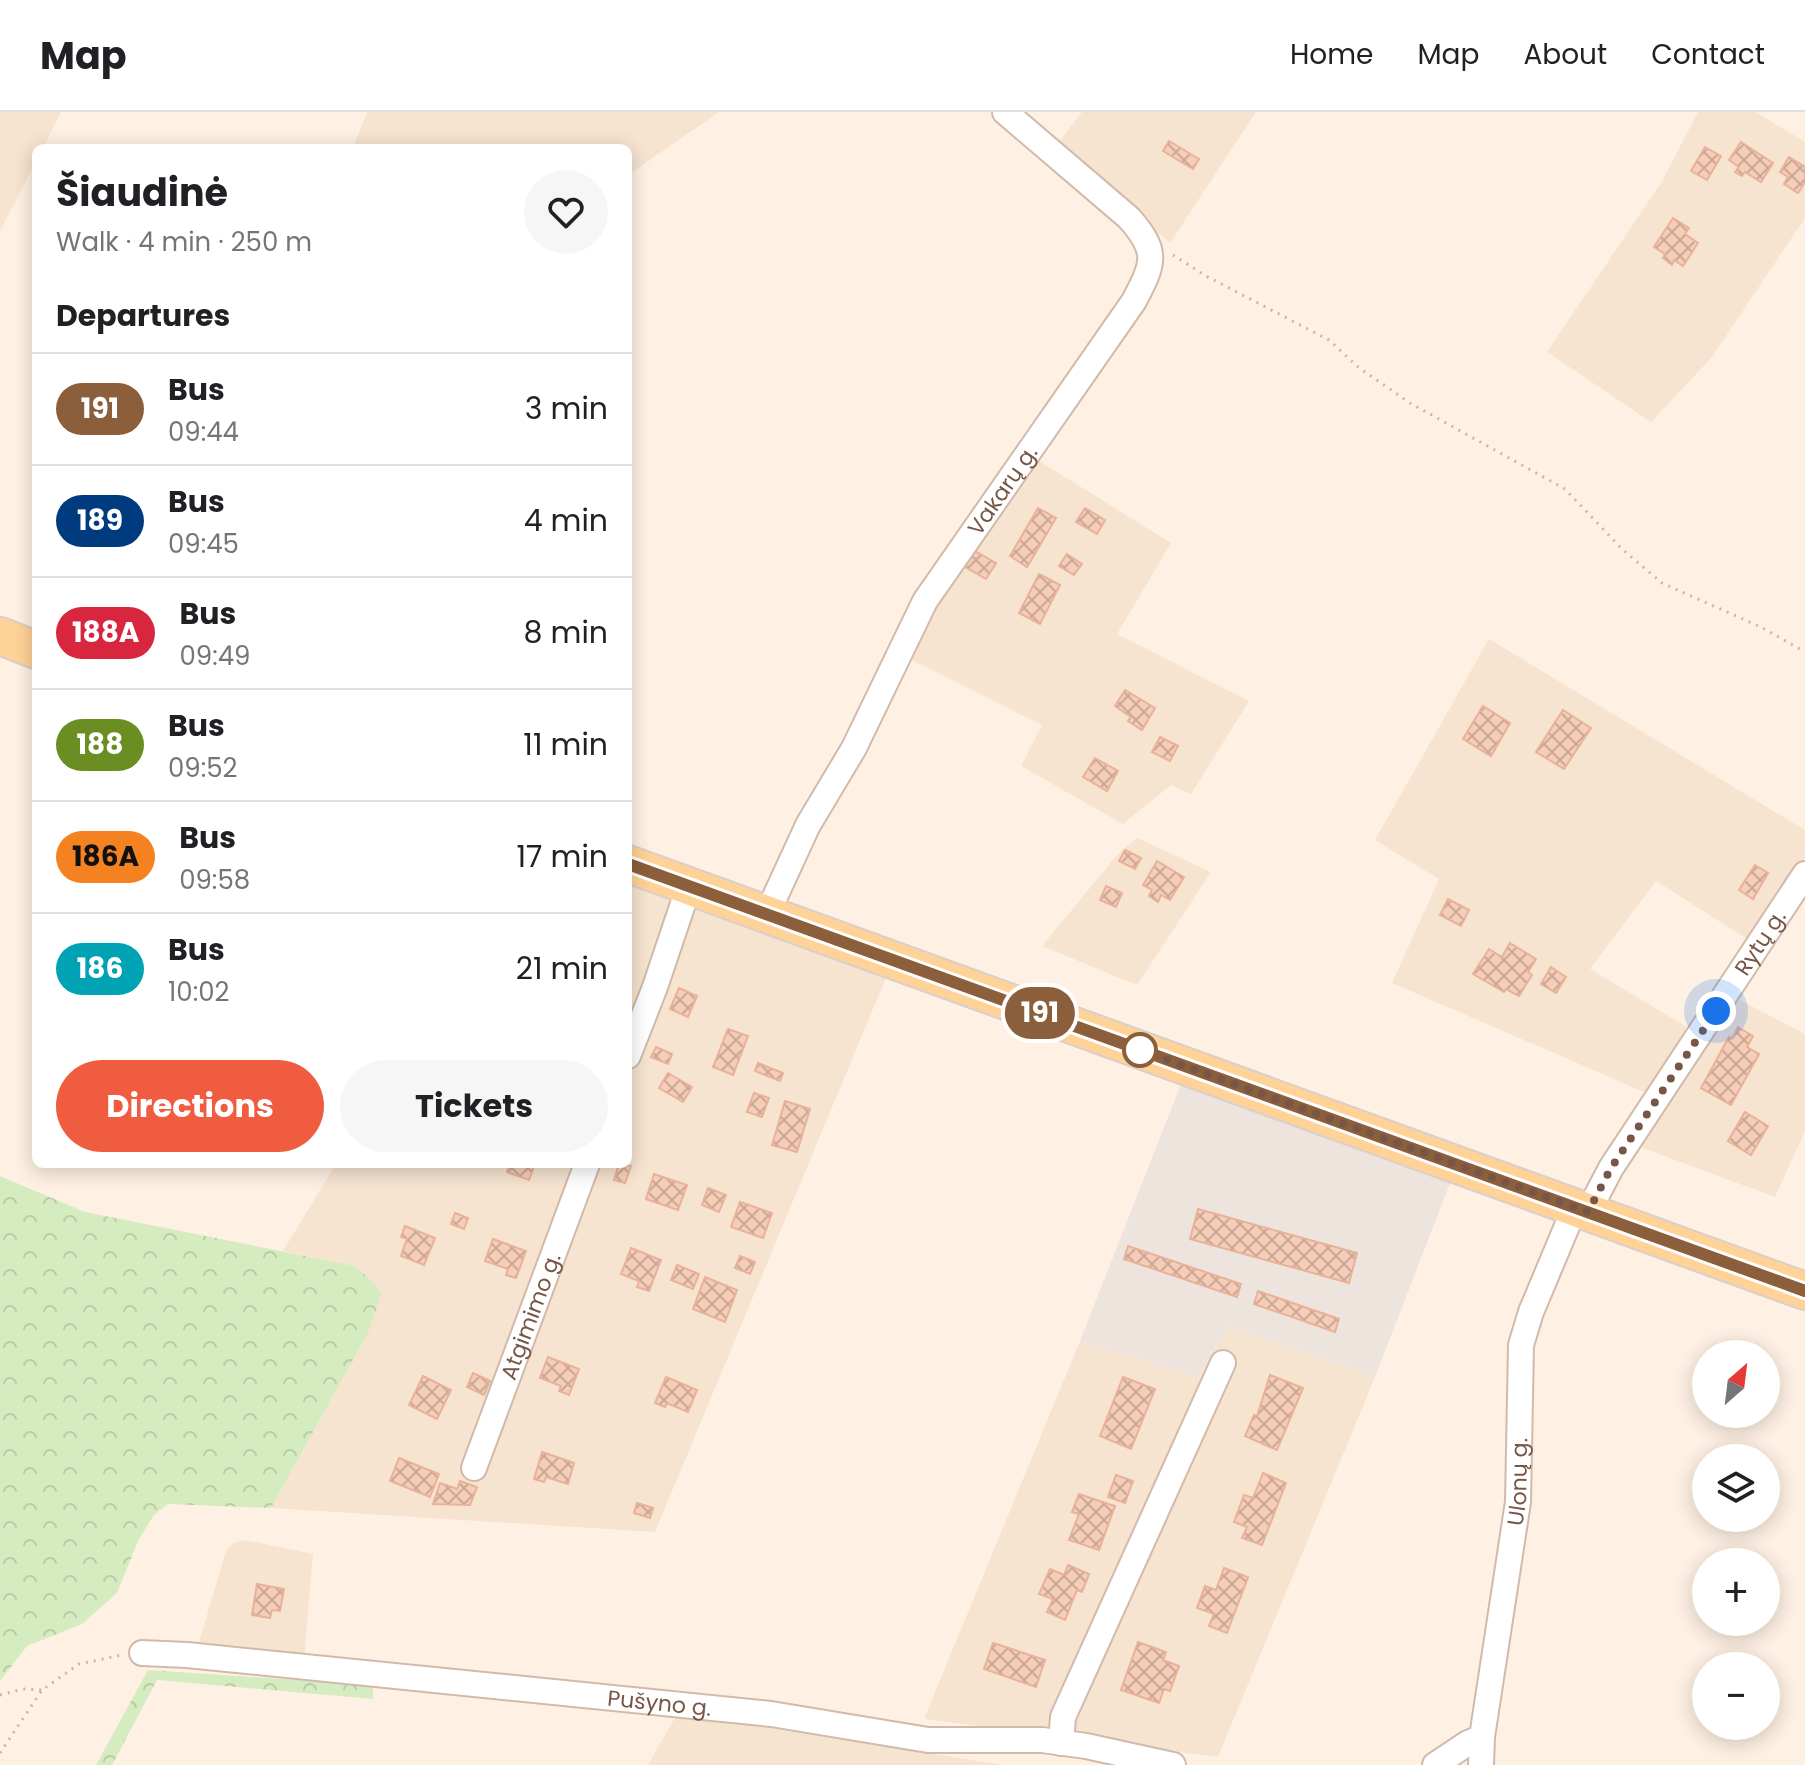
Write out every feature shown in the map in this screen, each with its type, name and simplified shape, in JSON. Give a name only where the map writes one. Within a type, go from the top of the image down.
[{"type":"main road","points":[[0,636],[32,648]]},
{"type":"main road","points":[[632,865],[1805,1291]]},
{"type":"street","points":[[1005,112],[1129,218],[1146,237]]},
{"type":"street","name":"Vakarų g.","points":[[767,914],[808,825],[854,748],[925,601],[1134,301],[1150,264],[1146,237]]},
{"type":"street","name":"Rytų g.","points":[[1581,1210],[1805,874]]},
{"type":"street","points":[[632,1046],[689,886]]},
{"type":"street","name":"Atgimimo g.","points":[[474,1468],[586,1168]]},
{"type":"street","name":"Ulonų g.","points":[[1481,1765],[1482,1737],[1518,1502],[1521,1345],[1531,1312],[1581,1210]]},
{"type":"street","points":[[1061,1743],[1063,1717],[1223,1363]]},
{"type":"street","name":"Pušyno g.","points":[[142,1653],[771,1714],[928,1740],[1042,1740],[1173,1765]]},
{"type":"street","points":[[1435,1765],[1482,1737]]},
{"type":"path","points":[[1146,237],[1206,276],[1329,340],[1358,367],[1410,403],[1565,489],[1622,549],[1662,583],[1761,627],[1805,652]]},
{"type":"path","points":[[0,1753],[42,1690],[79,1664],[142,1653]]},
{"type":"path","points":[[0,1695],[23,1689],[42,1690]]},
{"type":"shaded area","points":[[0,112],[61,112],[45,144],[32,144],[32,169],[0,231]]},
{"type":"shaded area","points":[[367,112],[719,112],[632,172],[632,144],[355,144]]},
{"type":"shaded area","points":[[1082,112],[1256,112],[1170,243],[1056,146]]},
{"type":"shaded area","points":[[1698,112],[1756,112],[1805,142],[1805,218],[1712,357],[1651,422],[1547,352],[1661,183]]},
{"type":"shaded area","points":[[1033,457],[1171,543],[1117,634],[1249,701],[1191,794],[1171,785],[1123,824],[1021,766],[1042,725],[912,660],[946,584]]},
{"type":"shaded area","points":[[1489,639],[1805,830],[1805,858],[1755,944],[1656,881],[1590,969],[1695,1032],[1651,1095],[1392,983],[1439,879],[1375,840]]},
{"type":"shaded area","points":[[1137,838],[1211,872],[1137,985],[1042,946],[1118,854]]},
{"type":"shaded area","points":[[632,879],[888,973],[655,1532],[271,1508],[369,1331],[382,1292],[356,1266],[283,1251],[334,1168],[632,1168]]},
{"type":"shaded area","points":[[1734,997],[1805,1034],[1805,1131],[1775,1197],[1635,1145]]},
{"type":"shaded area","points":[[1185,1074],[1454,1173],[1375,1377],[1229,1326],[1198,1377],[1080,1341]]},
{"type":"shaded area","points":[[1229,1326],[1375,1377],[1218,1757],[924,1719],[1080,1341],[1198,1377]]},
{"type":"shaded area","points":[[245,1540],[313,1554],[304,1661],[197,1649],[226,1551],[233,1543]]},
{"type":"shaded area","points":[[677,1714],[1003,1765],[648,1765]]},
{"type":"green space","points":[[0,1176],[85,1212],[356,1266],[382,1292],[369,1331],[271,1508],[168,1504],[154,1515],[139,1539],[117,1593],[82,1624],[27,1646],[0,1681]]},
{"type":"green space","points":[[148,1670],[373,1685],[373,1699],[157,1680],[112,1765],[96,1765]]},
{"type":"building","points":[[1169,141],[1199,159],[1193,169],[1163,151]]},
{"type":"building","points":[[1741,142],[1773,163],[1761,182],[1745,172],[1742,176],[1735,172],[1739,167],[1729,160]]},
{"type":"building","points":[[1705,147],[1721,156],[1707,180],[1691,171]]},
{"type":"building","points":[[1789,157],[1805,167],[1805,182],[1798,193],[1784,184],[1788,177],[1780,172]]},
{"type":"building","points":[[1673,218],[1689,228],[1685,234],[1698,243],[1683,266],[1674,260],[1672,265],[1663,258],[1665,254],[1654,247]]},
{"type":"building","points":[[1038,508],[1056,518],[1027,567],[1010,556]]},
{"type":"building","points":[[1085,508],[1105,520],[1097,534],[1076,522]]},
{"type":"building","points":[[975,551],[996,563],[986,579],[965,567]]},
{"type":"building","points":[[1067,554],[1082,564],[1074,575],[1059,566]]},
{"type":"building","points":[[1039,574],[1060,585],[1040,624],[1019,613]]},
{"type":"building","points":[[1125,690],[1155,708],[1142,730],[1128,721],[1131,717],[1115,706]]},
{"type":"building","points":[[1483,706],[1510,723],[1491,756],[1463,739]]},
{"type":"building","points":[[1563,710],[1591,728],[1564,769],[1536,752]]},
{"type":"building","points":[[1160,737],[1178,746],[1170,761],[1152,752]]},
{"type":"building","points":[[1095,758],[1118,771],[1107,791],[1083,777]]},
{"type":"building","points":[[1125,850],[1141,858],[1135,869],[1119,861]]},
{"type":"building","points":[[1157,861],[1184,877],[1170,900],[1161,895],[1158,902],[1149,896],[1152,890],[1143,885]]},
{"type":"building","points":[[1755,865],[1768,873],[1753,899],[1739,890]]},
{"type":"building","points":[[1106,886],[1122,893],[1116,907],[1100,900]]},
{"type":"building","points":[[1448,899],[1469,910],[1461,926],[1440,915]]},
{"type":"building","points":[[1510,943],[1536,959],[1528,972],[1532,975],[1519,996],[1506,989],[1504,992],[1473,974],[1489,949],[1502,957]]},
{"type":"building","points":[[1551,967],[1566,977],[1556,993],[1541,984]]},
{"type":"building","points":[[679,988],[697,996],[688,1017],[670,1009]]},
{"type":"building","points":[[1738,1027],[1753,1036],[1747,1047],[1759,1054],[1731,1105],[1701,1088],[1729,1037],[1732,1039]]},
{"type":"building","points":[[728,1029],[748,1036],[733,1075],[713,1067]]},
{"type":"building","points":[[656,1047],[672,1054],[668,1064],[651,1057]]},
{"type":"building","points":[[758,1063],[783,1073],[780,1081],[755,1071]]},
{"type":"building","points":[[668,1073],[692,1087],[683,1102],[659,1088]]},
{"type":"building","points":[[754,1093],[769,1098],[762,1117],[747,1112]]},
{"type":"building","points":[[785,1101],[810,1109],[797,1152],[772,1145]]},
{"type":"building","points":[[1745,1112],[1768,1126],[1751,1155],[1728,1141]]},
{"type":"building","points":[[508,1168],[534,1168],[529,1180],[507,1172]]},
{"type":"building","points":[[618,1168],[630,1168],[625,1183],[614,1180]]},
{"type":"building","points":[[654,1174],[687,1185],[678,1210],[646,1199]]},
{"type":"building","points":[[708,1188],[726,1195],[719,1212],[702,1205]]},
{"type":"building","points":[[740,1202],[772,1213],[763,1238],[731,1227]]},
{"type":"building","points":[[1198,1209],[1357,1253],[1349,1283],[1190,1239]]},
{"type":"building","points":[[455,1213],[468,1218],[464,1229],[451,1224]]},
{"type":"building","points":[[405,1226],[435,1238],[424,1265],[401,1256],[407,1239],[401,1237]]},
{"type":"building","points":[[493,1239],[526,1251],[516,1278],[506,1275],[508,1269],[485,1261]]},
{"type":"building","points":[[1128,1246],[1241,1284],[1237,1297],[1124,1259]]},
{"type":"building","points":[[631,1248],[661,1260],[649,1291],[637,1287],[639,1281],[621,1274]]},
{"type":"building","points":[[740,1256],[755,1262],[750,1274],[735,1268]]},
{"type":"building","points":[[677,1265],[699,1274],[693,1289],[671,1280]]},
{"type":"building","points":[[705,1277],[737,1290],[725,1322],[693,1309]]},
{"type":"building","points":[[1258,1291],[1339,1319],[1335,1332],[1254,1304]]},
{"type":"building","points":[[548,1357],[579,1369],[569,1395],[559,1391],[561,1386],[540,1378]]},
{"type":"building","points":[[473,1373],[490,1381],[484,1395],[467,1387]]},
{"type":"building","points":[[1270,1375],[1303,1388],[1277,1450],[1245,1436],[1254,1415],[1257,1416]]},
{"type":"building","points":[[423,1376],[451,1390],[437,1419],[409,1405]]},
{"type":"building","points":[[666,1377],[697,1390],[688,1412],[667,1403],[665,1407],[655,1403]]},
{"type":"building","points":[[1123,1377],[1155,1389],[1131,1449],[1100,1436]]},
{"type":"building","points":[[542,1452],[574,1463],[568,1484],[546,1477],[544,1482],[534,1479]]},
{"type":"building","points":[[399,1458],[439,1474],[430,1497],[390,1481]]},
{"type":"building","points":[[1263,1473],[1286,1483],[1262,1545],[1242,1538],[1247,1527],[1234,1522],[1244,1495],[1253,1498]]},
{"type":"building","points":[[1116,1475],[1133,1481],[1125,1503],[1108,1497]]},
{"type":"building","points":[[460,1481],[477,1487],[470,1505],[433,1504],[440,1483],[457,1489]]},
{"type":"building","points":[[1079,1494],[1115,1506],[1099,1550],[1069,1540],[1079,1514],[1072,1512]]},
{"type":"building","points":[[637,1503],[653,1508],[650,1518],[634,1513]]},
{"type":"building","points":[[1068,1565],[1089,1574],[1082,1592],[1077,1590],[1065,1620],[1047,1612],[1053,1599],[1039,1594],[1050,1569],[1064,1575]]},
{"type":"building","points":[[1224,1568],[1248,1577],[1227,1633],[1209,1626],[1214,1614],[1197,1608],[1205,1586],[1216,1590]]},
{"type":"building","points":[[257,1584],[284,1589],[280,1611],[272,1610],[270,1618],[252,1615]]},
{"type":"building","points":[[1138,1642],[1166,1652],[1163,1660],[1179,1666],[1170,1691],[1164,1689],[1159,1703],[1121,1690]]},
{"type":"building","points":[[993,1643],[1045,1660],[1036,1687],[984,1669]]},
{"type":"bus line","name":"191","points":[[632,865],[1805,1291]]},
{"type":"route","points":[[1140,1050],[1588,1212],[1611,1168],[1716,1011]]}]
